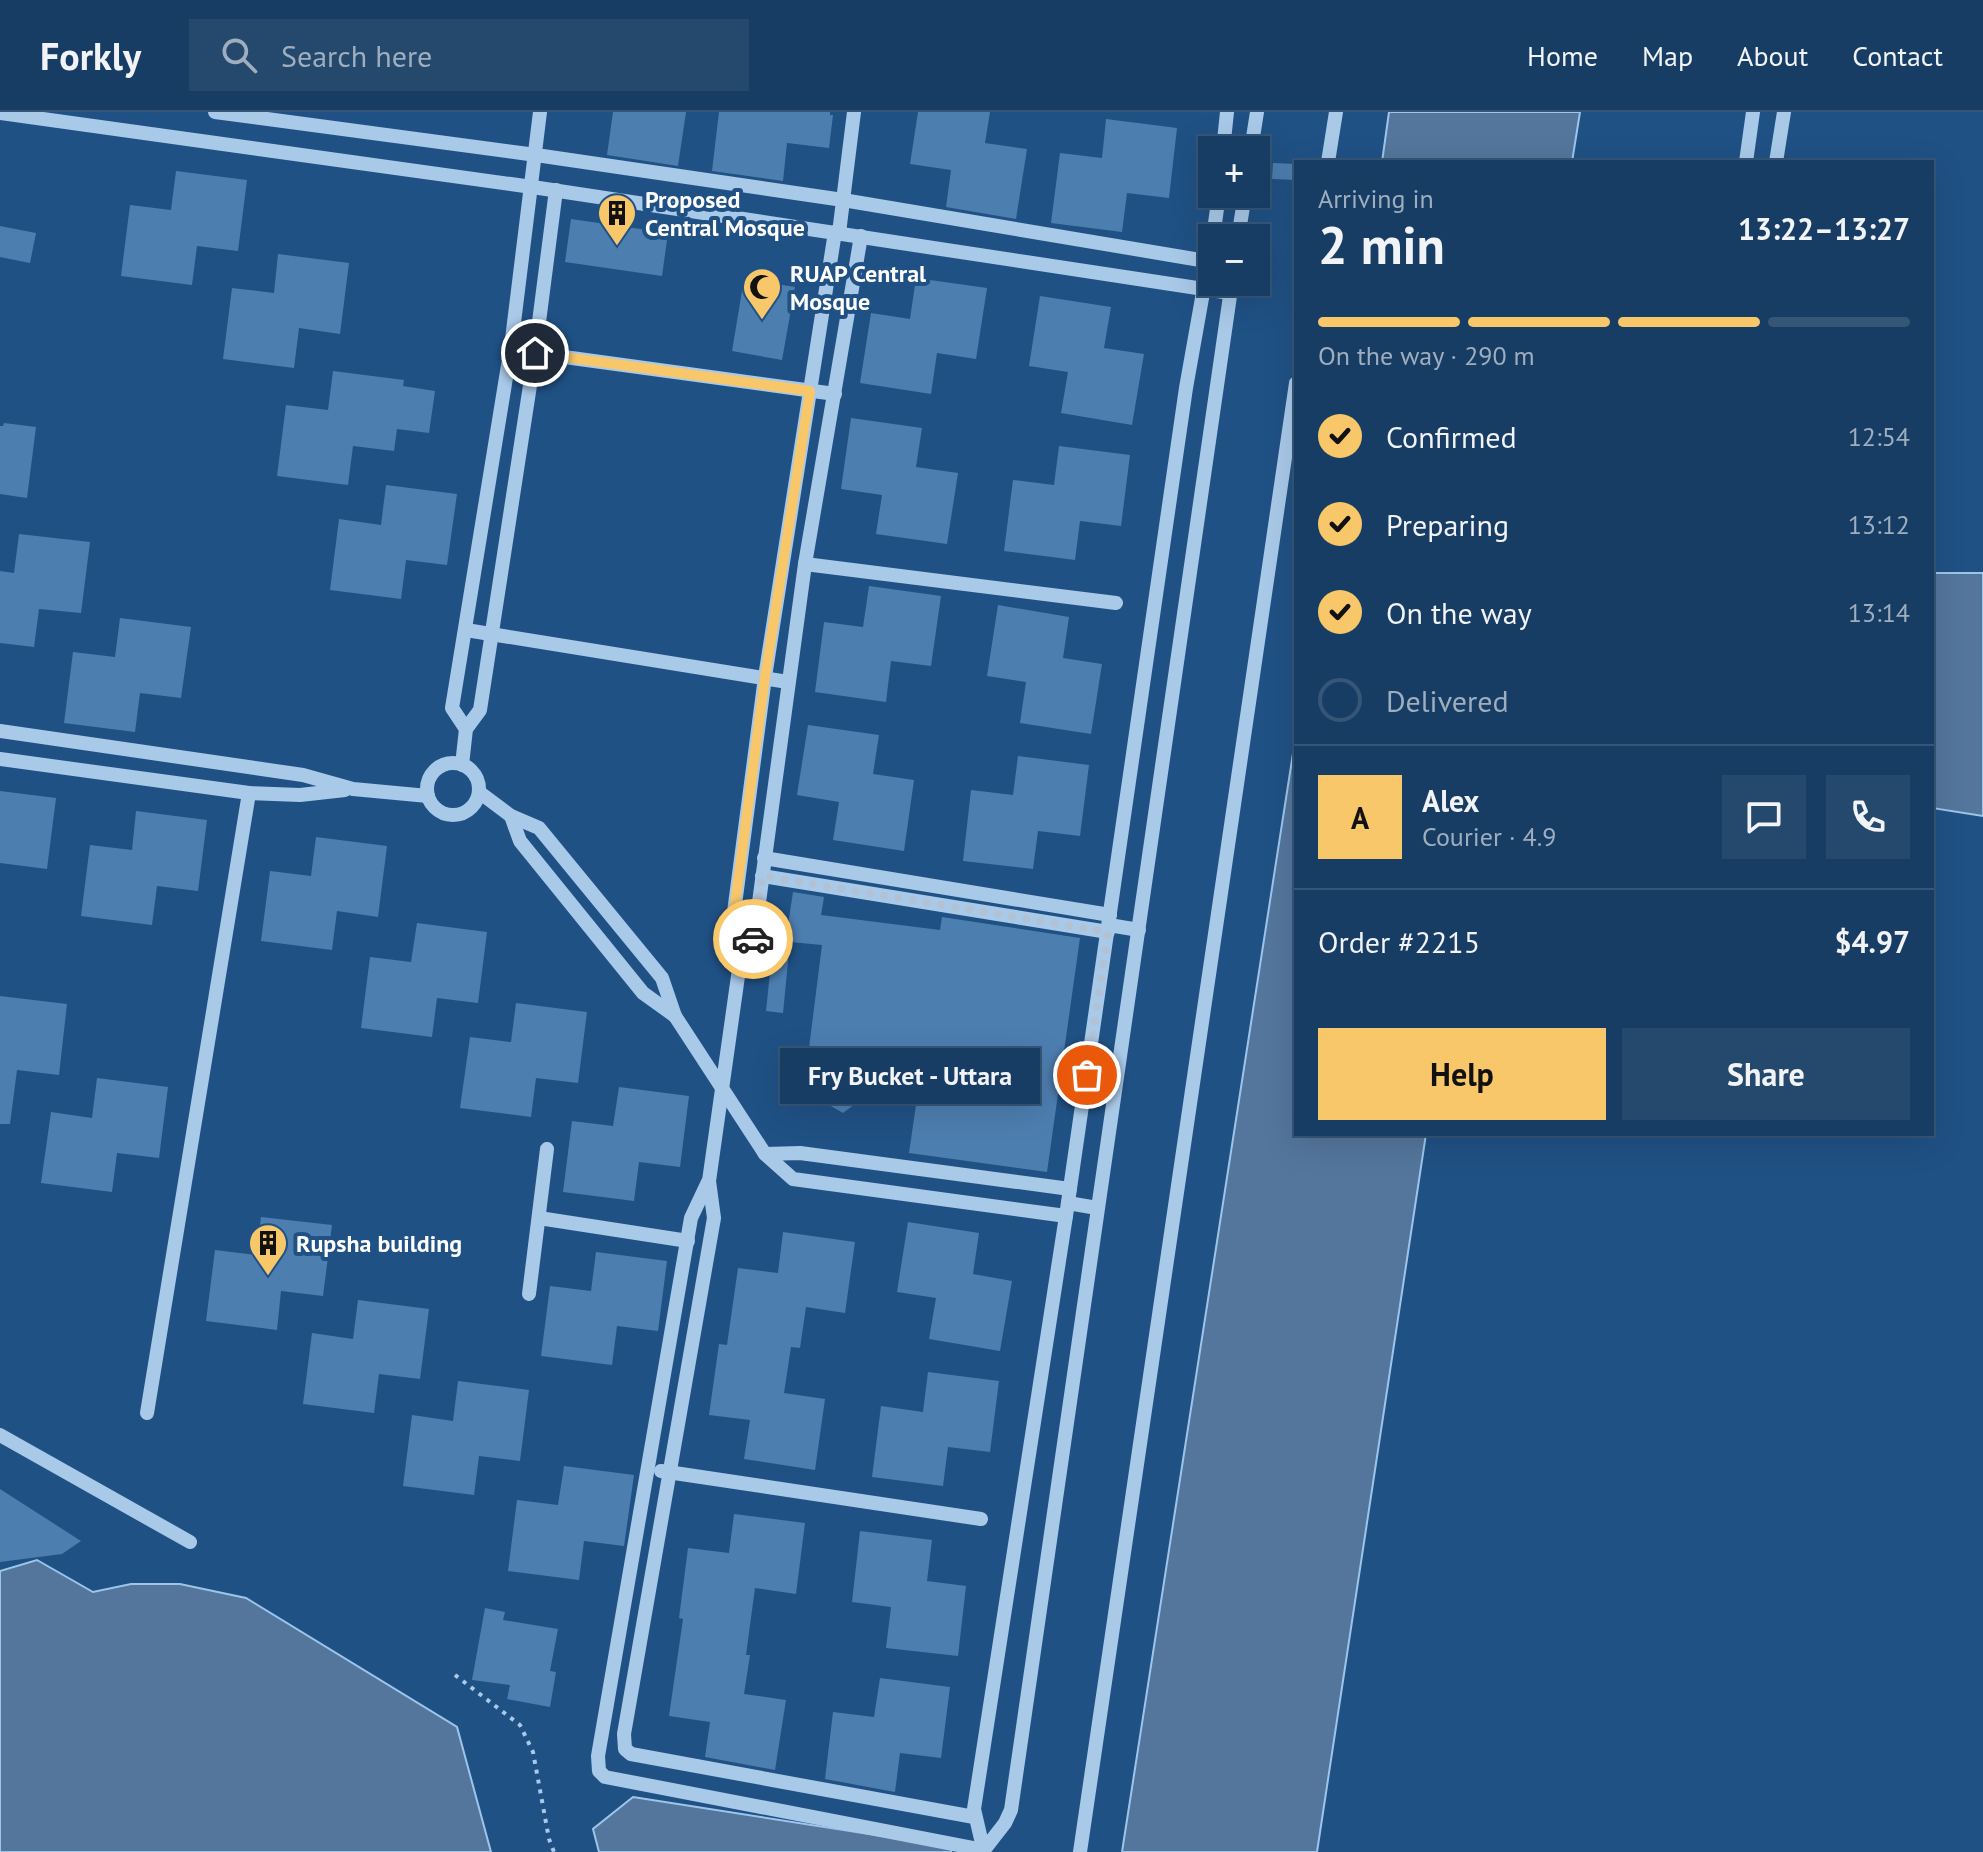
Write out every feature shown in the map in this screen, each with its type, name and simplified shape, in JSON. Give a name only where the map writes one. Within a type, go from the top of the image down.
[{"type":"street","points":[[215,112],[843,200],[1198,260]]},
{"type":"street","points":[[466,729],[452,708],[511,347],[540,112]]},
{"type":"street","points":[[741,955],[731,935],[765,677],[843,200],[854,112]]},
{"type":"street","points":[[1224,136],[1227,112]]},
{"type":"street","points":[[1253,136],[1257,112]]},
{"type":"street","points":[[1328,160],[1336,112]]},
{"type":"street","points":[[1746,160],[1753,112]]},
{"type":"street","points":[[1776,160],[1784,112]]},
{"type":"street","points":[[0,113],[556,190],[1198,289]]},
{"type":"street","points":[[462,765],[466,729],[480,710],[535,353],[556,190]]},
{"type":"street","points":[[861,236],[805,564],[754,939],[741,955],[709,1181],[714,1218],[624,1734],[625,1749],[631,1754],[974,1817]]},
{"type":"street","points":[[984,1851],[974,1817],[1068,1203],[1184,404],[1204,296]]},
{"type":"street","points":[[984,1851],[1011,1810],[1230,296]]},
{"type":"street","points":[[511,347],[535,353],[835,394]]},
{"type":"street","points":[[1080,1852],[1294,397]]},
{"type":"street","points":[[805,564],[1116,603]]},
{"type":"street","points":[[466,630],[788,682]]},
{"type":"street","points":[[0,731],[303,775],[353,789],[428,796]]},
{"type":"street","points":[[0,759],[249,793],[300,795],[353,789]]},
{"type":"street","points":[[453,763],[462,765],[476,775],[479,792],[471,808],[455,815],[438,810],[428,796],[428,780],[438,768],[453,763]]},
{"type":"street","points":[[479,792],[511,816],[539,828],[662,978],[675,1016],[765,1154],[793,1179],[1068,1203]]},
{"type":"street","points":[[147,1413],[249,793]]},
{"type":"street","points":[[511,816],[520,841],[633,981],[643,993],[675,1016]]},
{"type":"street","points":[[764,858],[1139,930]]},
{"type":"street","points":[[762,876],[1109,924]]},
{"type":"street","points":[[529,1294],[547,1149]]},
{"type":"street","points":[[765,1154],[800,1153],[1097,1208]]},
{"type":"street","points":[[709,1181],[691,1218],[598,1756],[599,1771],[605,1777],[984,1851]]},
{"type":"street","points":[[539,1218],[688,1241]]},
{"type":"street","points":[[0,1435],[190,1542]]},
{"type":"street","points":[[649,1469],[981,1519]]},
{"type":"path","points":[[455,1675],[520,1725],[533,1752],[554,1852]]},
{"type":"water","points":[[1389,112],[1580,112],[1572,160],[1382,160]]},
{"type":"water","points":[[1934,573],[1983,573],[1983,816],[1934,808]]},
{"type":"water","points":[[1294,747],[1294,1136],[1426,1136],[1317,1852],[1122,1852]]},
{"type":"water","points":[[37,1560],[93,1592],[131,1584],[180,1584],[246,1598],[457,1727],[491,1852],[0,1852],[0,1571]]},
{"type":"water","points":[[633,1797],[952,1847],[951,1852],[599,1852],[593,1829]]},
{"type":"building","points":[[613,112],[686,112],[678,166],[607,155]]},
{"type":"building","points":[[719,112],[830,112],[833,115],[829,148],[787,143],[783,181],[712,171]]},
{"type":"building","points":[[918,112],[990,112],[985,143],[1027,149],[1016,219],[946,207],[951,170],[910,164]]},
{"type":"building","points":[[1106,119],[1177,128],[1169,198],[1127,193],[1122,232],[1051,223],[1060,153],[1102,158]]},
{"type":"building","points":[[1273,163],[1294,164],[1294,180],[1272,179]]},
{"type":"building","points":[[176,171],[247,180],[238,251],[197,246],[192,285],[121,276],[130,205],[171,210]]},
{"type":"building","name":"Proposed Central Mosque","points":[[571,219],[668,233],[662,276],[565,262]]},
{"type":"building","points":[[0,226],[36,233],[30,263],[0,257]]},
{"type":"building","points":[[278,254],[349,263],[340,334],[299,328],[294,368],[223,359],[232,288],[274,293]]},
{"type":"building","points":[[916,278],[987,288],[976,359],[937,353],[931,394],[860,383],[871,313],[910,319]]},
{"type":"building","name":"RUAP Central Mosque","points":[[744,279],[795,287],[782,360],[732,351]]},
{"type":"building","points":[[1040,296],[1111,307],[1104,348],[1144,354],[1132,425],[1061,413],[1068,372],[1029,366]]},
{"type":"building","points":[[333,371],[404,380],[403,386],[435,391],[429,433],[397,429],[394,451],[353,446],[348,485],[277,476],[286,405],[328,410]]},
{"type":"building","points":[[851,418],[922,428],[916,467],[958,473],[947,544],[876,534],[882,495],[841,489]]},
{"type":"building","points":[[4,423],[36,427],[27,498],[0,494],[0,426]]},
{"type":"building","points":[[1059,446],[1130,455],[1121,526],[1080,521],[1075,560],[1004,551],[1013,480],[1054,485]]},
{"type":"building","points":[[386,485],[457,494],[447,565],[406,560],[401,599],[330,590],[339,519],[381,525]]},
{"type":"building","points":[[19,534],[90,542],[81,613],[39,609],[34,647],[0,643],[0,571],[14,573]]},
{"type":"building","points":[[869,586],[941,596],[931,666],[891,661],[886,702],[815,692],[824,622],[863,627]]},
{"type":"building","points":[[998,605],[1069,617],[1063,658],[1102,664],[1091,734],[1020,723],[1026,682],[987,676]]},
{"type":"building","points":[[120,618],[191,627],[181,698],[140,693],[135,732],[64,723],[73,652],[115,657]]},
{"type":"building","points":[[808,725],[879,735],[873,774],[914,780],[904,851],[833,840],[839,802],[797,795]]},
{"type":"building","points":[[1018,756],[1089,765],[1080,836],[1038,831],[1033,869],[963,861],[971,790],[1013,795]]},
{"type":"building","points":[[0,791],[56,798],[47,869],[0,863]]},
{"type":"building","points":[[136,811],[207,820],[198,891],[157,886],[152,925],[81,916],[90,845],[132,850]]},
{"type":"building","points":[[316,837],[387,846],[378,917],[337,911],[332,950],[261,941],[270,871],[311,876]]},
{"type":"building","points":[[793,892],[824,897],[821,915],[940,930],[942,917],[1080,938],[1047,1172],[909,1153],[916,1105],[863,1098],[843,1113],[815,1097],[809,1048],[822,945],[790,942],[783,1013],[766,1011],[775,924],[788,925]]},
{"type":"building","points":[[417,923],[487,932],[478,1003],[437,998],[432,1037],[361,1028],[370,957],[411,962]]},
{"type":"building","points":[[0,996],[67,1004],[59,1075],[17,1070],[10,1124],[0,1124]]},
{"type":"building","points":[[516,1003],[587,1012],[578,1083],[536,1078],[531,1117],[460,1108],[470,1037],[511,1042]]},
{"type":"building","points":[[97,1078],[168,1087],[159,1158],[117,1153],[112,1192],[41,1183],[51,1112],[92,1118]]},
{"type":"building","points":[[619,1087],[689,1096],[680,1167],[639,1162],[634,1201],[563,1192],[572,1121],[613,1126]]},
{"type":"building","name":"Rupsha building","points":[[261,1217],[332,1225],[323,1296],[281,1291],[277,1330],[206,1321],[215,1250],[256,1255]]},
{"type":"building","points":[[908,1222],[979,1233],[973,1274],[1012,1281],[1000,1351],[929,1339],[936,1298],[897,1292]]},
{"type":"building","points":[[783,1232],[855,1242],[845,1313],[806,1307],[800,1348],[791,1347],[784,1393],[825,1399],[815,1470],[744,1459],[750,1420],[709,1415],[719,1344],[727,1345],[738,1268],[778,1273]]},
{"type":"building","points":[[596,1252],[667,1261],[658,1331],[617,1326],[612,1365],[541,1356],[550,1286],[591,1291]]},
{"type":"building","points":[[358,1300],[429,1309],[420,1379],[379,1374],[374,1413],[303,1404],[312,1333],[353,1339]]},
{"type":"building","points":[[928,1372],[999,1381],[990,1452],[948,1447],[943,1486],[872,1477],[881,1406],[923,1412]]},
{"type":"building","points":[[458,1381],[529,1390],[520,1461],[479,1456],[474,1495],[403,1486],[412,1415],[453,1421]]},
{"type":"building","points":[[564,1466],[634,1475],[624,1546],[584,1541],[579,1580],[508,1571],[517,1500],[558,1505]]},
{"type":"building","points":[[0,1489],[81,1541],[62,1554],[0,1562]]},
{"type":"building","points":[[734,1514],[805,1523],[796,1594],[755,1588],[746,1655],[750,1655],[744,1694],[786,1700],[775,1770],[705,1757],[710,1722],[669,1716],[683,1619],[679,1618],[688,1548],[729,1553]]},
{"type":"building","points":[[860,1531],[932,1540],[927,1581],[966,1586],[958,1656],[886,1648],[891,1607],[852,1602]]},
{"type":"building","points":[[485,1608],[505,1612],[503,1620],[558,1629],[550,1671],[556,1672],[550,1707],[507,1699],[510,1685],[472,1680]]},
{"type":"building","points":[[880,1678],[950,1687],[941,1758],[900,1753],[895,1792],[825,1779],[833,1712],[874,1717]]},
{"type":"way so far","points":[[753,939],[762,876],[1108,932],[1087,1075]]},
{"type":"place","name":"Proposed Central Mosque","points":[[617,247]]},
{"type":"place","name":"RUAP Central Mosque","points":[[762,321]]},
{"type":"place","name":"Fry Bucket - Uttara","points":[[1087,1075]]},
{"type":"place","name":"Rupsha building","points":[[268,1277]]},
{"type":"route","points":[[535,353],[810,391],[765,677],[731,935],[741,955],[753,939]]}]
